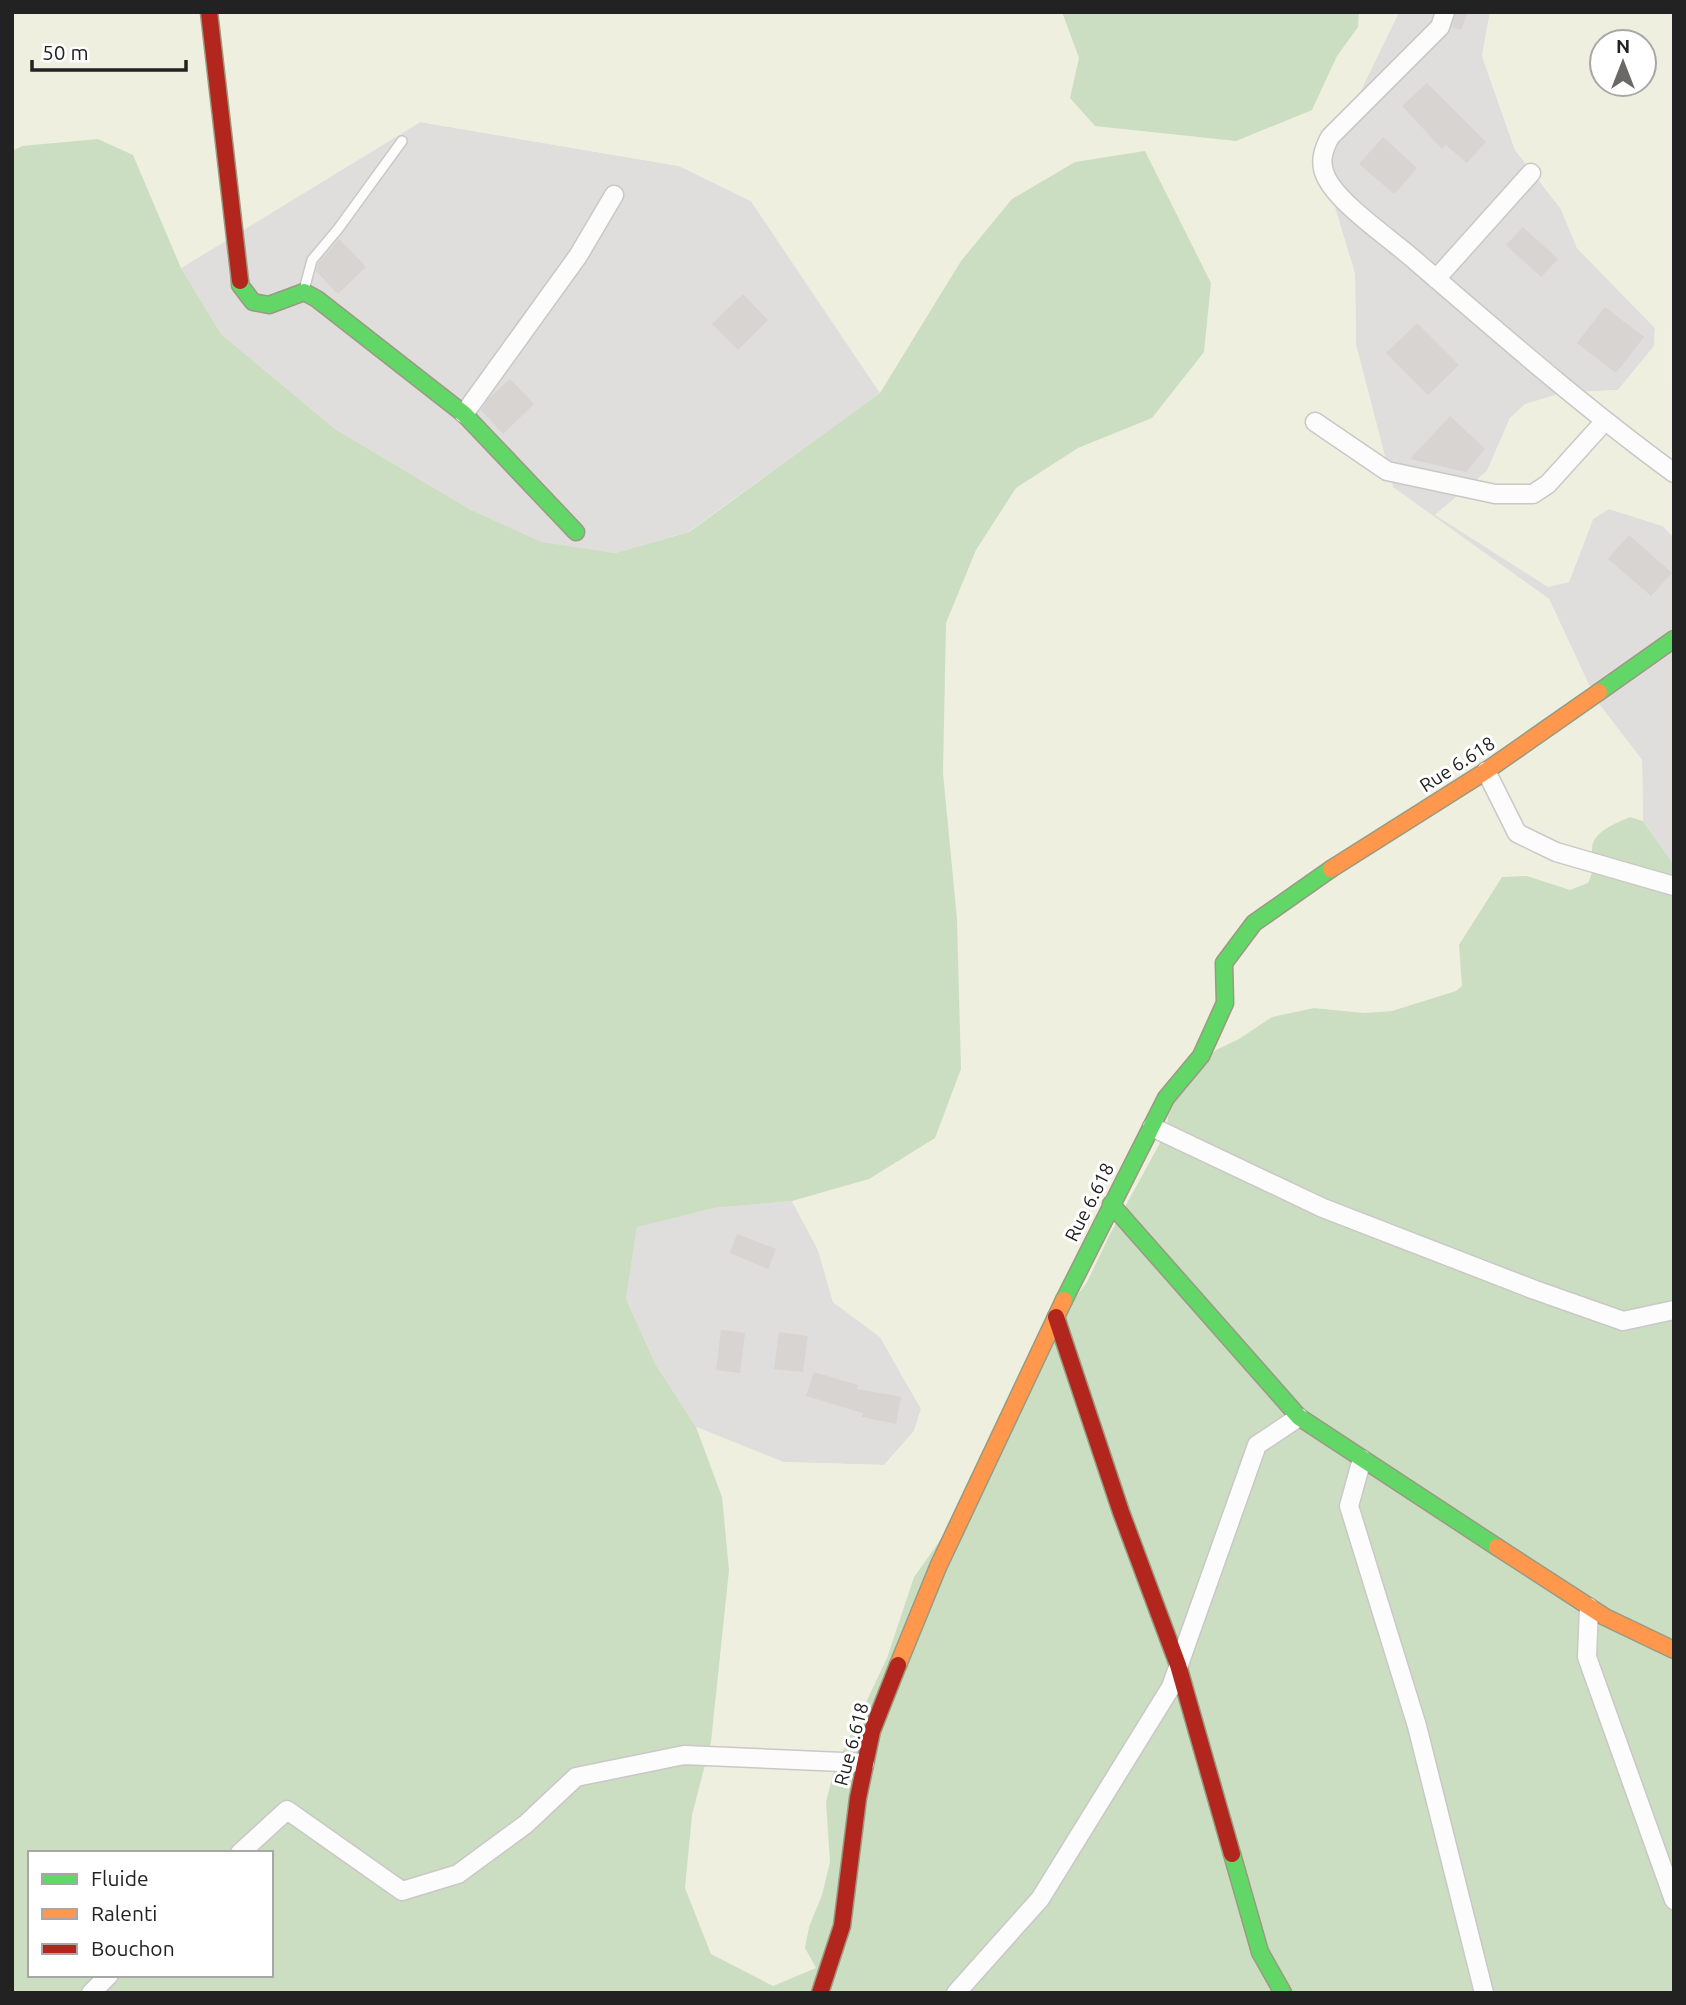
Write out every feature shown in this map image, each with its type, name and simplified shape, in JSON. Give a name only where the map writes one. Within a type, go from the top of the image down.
[{"type":"street","points":[[209,12],[240,285],[253,302],[269,305],[304,292],[317,299],[464,414],[576,532]]},
{"type":"street","points":[[1445,12],[1440,27],[1330,137],[1322,152],[1325,175],[1337,194],[1436,279],[1604,422],[1674,474]]},
{"type":"street","points":[[1436,279],[1531,173]]},
{"type":"street","points":[[464,414],[578,256],[614,195]]},
{"type":"street","points":[[1315,422],[1387,471],[1495,494],[1533,494],[1548,484],[1604,422]]},
{"type":"street","name":"Rue 6.618","points":[[820,1993],[842,1926],[858,1798],[872,1731],[937,1567],[1111,1204],[1166,1098],[1201,1056],[1225,1003],[1224,963],[1254,923],[1318,877],[1486,771],[1674,639]]},
{"type":"street","points":[[1486,771],[1517,833],[1556,852],[1674,886]]},
{"type":"street","points":[[1152,1127],[1323,1208],[1623,1321],[1674,1310]]},
{"type":"street","points":[[1111,1204],[1299,1417],[1605,1617],[1674,1650]]},
{"type":"street","points":[[1056,1317],[1121,1512],[1178,1665],[1260,1952],[1283,1993]]},
{"type":"street","points":[[956,1993],[1040,1899],[1171,1687],[1257,1446],[1299,1417]]},
{"type":"street","points":[[1362,1459],[1349,1506],[1417,1726],[1483,1993]]},
{"type":"street","points":[[1589,1607],[1587,1657],[1674,1900]]},
{"type":"street","points":[[242,1851],[288,1810],[402,1891],[458,1874],[526,1824],[576,1777],[684,1755],[865,1763]]},
{"type":"street","points":[[91,1993],[107,1977]]},
{"type":"lane","points":[[304,292],[312,260],[402,141]]},
{"type":"shaded area","points":[[1399,12],[1490,12],[1482,56],[1515,150],[1561,209],[1577,248],[1655,328],[1654,346],[1618,390],[1562,393],[1510,418],[1487,471],[1435,515],[1569,582],[1593,519],[1609,509],[1663,526],[1674,538],[1674,865],[1643,821],[1642,760],[1596,700],[1549,599],[1393,488],[1356,345],[1355,274],[1323,168]]},
{"type":"shaded area","points":[[420,122],[679,166],[751,201],[880,393],[688,532],[615,553],[541,543],[471,510],[335,429],[221,334],[181,268]]},
{"type":"shaded area","points":[[792,1201],[818,1250],[833,1302],[880,1337],[921,1409],[914,1431],[884,1465],[783,1462],[696,1427],[656,1365],[626,1299],[637,1226],[714,1208]]},
{"type":"green space","points":[[12,12],[1062,12],[1080,58],[1070,98],[1312,110],[1337,56],[1358,27],[1359,12],[1399,12],[1323,168],[1355,274],[1356,345],[1393,487],[1549,599],[1596,700],[1642,760],[1643,821],[1630,817],[1594,869],[1589,883],[1570,890],[1527,876],[1459,945],[1462,986],[1456,991],[1392,1011],[1364,1013],[1315,1008],[1272,1017],[1239,1039],[1216,1050],[1168,1116],[1166,1132],[1087,1282],[1075,1298],[887,1658],[834,1770],[826,1802],[830,1862],[805,1948],[816,1968],[773,1986],[711,1954],[685,1888],[692,1815],[711,1742],[729,1570],[722,1497],[696,1427],[783,1462],[884,1465],[914,1431],[921,1409],[880,1337],[833,1302],[818,1250],[792,1201],[869,1179],[935,1138],[961,1069],[957,919],[943,773],[946,623],[976,550],[1016,488],[1078,448],[1152,418],[1204,352],[1211,283],[1075,162],[1012,199],[961,261],[880,393],[751,201],[679,166],[420,122],[181,268],[133,155],[22,146],[12,151]]},
{"type":"green space","points":[[1062,12],[1359,12],[1358,27],[1337,56],[1312,110],[1236,141],[1095,126],[1070,98],[1079,58]]},
{"type":"green space","points":[[1490,12],[1674,12],[1674,326],[1671,330],[1671,380],[1674,384],[1674,538],[1663,526],[1609,509],[1593,519],[1569,582],[1548,587],[1435,515],[1487,471],[1510,418],[1525,404],[1562,393],[1618,390],[1654,346],[1655,328],[1577,248],[1561,209],[1515,150],[1482,56]]},
{"type":"green space","points":[[98,139],[133,155],[181,268],[221,334],[335,429],[471,510],[541,542],[615,553],[689,532],[880,393],[961,261],[1012,199],[1075,162],[1145,151],[1211,283],[1204,352],[1152,418],[1078,448],[1016,488],[976,550],[946,623],[943,773],[957,919],[961,1069],[935,1138],[869,1179],[792,1201],[714,1208],[637,1227],[626,1299],[656,1365],[696,1427],[722,1497],[729,1570],[711,1742],[692,1815],[685,1888],[711,1954],[773,1986],[816,1968],[805,1948],[830,1862],[826,1802],[834,1770],[887,1658],[914,1577],[951,1525],[1075,1298],[1087,1282],[1166,1132],[1168,1116],[1183,1080],[1216,1050],[1239,1039],[1272,1017],[1314,1008],[1364,1013],[1392,1011],[1456,991],[1462,986],[1459,945],[1502,877],[1527,876],[1570,890],[1588,883],[1593,869],[1592,849],[1596,838],[1606,829],[1630,817],[1643,821],[1674,865],[1674,1993],[12,1993],[12,151],[22,146]]},
{"type":"building","points":[[1456,12],[1468,12],[1461,30],[1452,27]]},
{"type":"building","points":[[1427,83],[1486,142],[1467,163],[1446,145],[1442,149],[1402,106]]},
{"type":"building","points":[[1383,137],[1417,168],[1394,194],[1359,164]]},
{"type":"building","points":[[1523,227],[1558,259],[1541,277],[1506,245]]},
{"type":"building","points":[[339,239],[366,267],[338,294],[316,271],[318,263]]},
{"type":"building","points":[[743,294],[768,320],[738,350],[712,324]]},
{"type":"building","points":[[1605,307],[1644,337],[1616,373],[1577,343]]},
{"type":"building","points":[[1417,323],[1459,365],[1428,395],[1386,353]]},
{"type":"building","points":[[510,379],[534,404],[503,434],[481,410],[489,398]]},
{"type":"building","points":[[1450,416],[1485,449],[1466,472],[1410,459]]},
{"type":"building","points":[[1629,535],[1672,573],[1651,596],[1608,559]]},
{"type":"building","points":[[737,1234],[776,1249],[768,1269],[730,1253]]},
{"type":"building","points":[[721,1330],[745,1333],[740,1373],[716,1370]]},
{"type":"building","points":[[779,1332],[808,1336],[803,1372],[774,1369]]},
{"type":"building","points":[[814,1372],[858,1385],[857,1389],[901,1397],[896,1424],[862,1417],[863,1413],[806,1396]]},
{"type":"traffic: fast","points":[[240,281],[240,285],[253,302],[269,305],[304,292],[317,299],[464,414],[576,532]]},
{"type":"traffic: fast","points":[[1599,692],[1674,639]]},
{"type":"traffic: fast","points":[[1064,1300],[1166,1098],[1201,1056],[1225,1003],[1224,963],[1254,923],[1331,869]]},
{"type":"traffic: fast","points":[[1111,1204],[1299,1417],[1497,1547]]},
{"type":"traffic: fast","points":[[1232,1854],[1260,1952],[1283,1993]]},
{"type":"traffic: slow","points":[[1331,869],[1486,771],[1599,692]]},
{"type":"traffic: slow","points":[[898,1665],[938,1567],[1064,1300]]},
{"type":"traffic: slow","points":[[1497,1547],[1605,1617],[1674,1650]]},
{"type":"traffic: jam","points":[[209,12],[240,281]]},
{"type":"traffic: jam","points":[[1056,1317],[1121,1512],[1178,1665],[1232,1854]]},
{"type":"traffic: jam","points":[[820,1993],[842,1926],[858,1798],[872,1731],[898,1665]]}]
